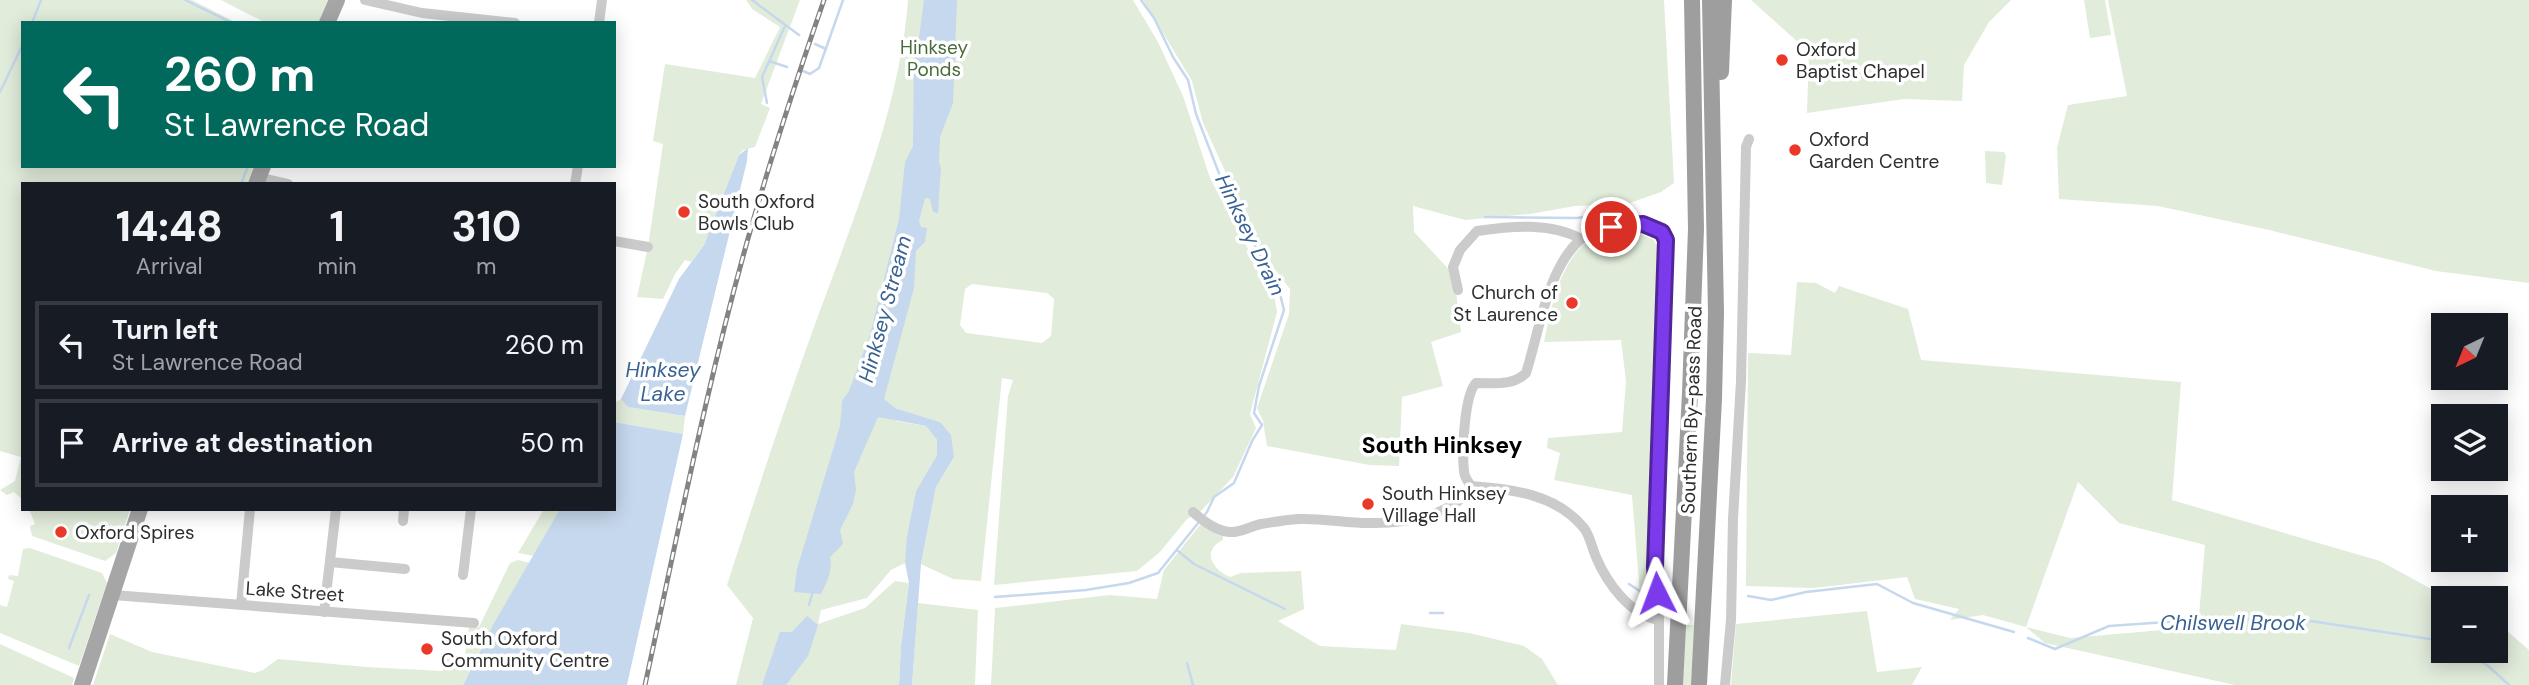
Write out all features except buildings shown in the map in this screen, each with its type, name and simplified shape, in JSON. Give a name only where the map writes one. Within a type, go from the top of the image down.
[{"type":"highway","points":[[1685,0],[1695,89]]},
{"type":"highway","points":[[1692,0],[1695,89]]},
{"type":"highway","points":[[1710,0],[1714,137]]},
{"type":"highway","points":[[1714,137],[1721,82],[1724,0]]},
{"type":"highway","name":"Southern By-pass Road","points":[[1675,685],[1694,317],[1695,89]]},
{"type":"highway","name":"Southern By-pass Road","points":[[1699,685],[1714,400],[1714,137]]},
{"type":"main road","points":[[328,21],[337,0]]},
{"type":"main road","points":[[82,685],[139,511]]},
{"type":"street","points":[[365,0],[422,13],[496,21]]},
{"type":"street","points":[[599,21],[602,0]]},
{"type":"street","points":[[1726,685],[1741,380],[1746,147],[1749,139]]},
{"type":"street","points":[[259,176],[281,182]]},
{"type":"street","points":[[1471,486],[1464,474],[1468,401],[1472,387],[1476,383],[1503,383],[1520,379],[1526,373],[1544,307],[1566,256],[1581,239],[1599,230],[1643,224],[1662,232],[1666,240],[1667,264],[1655,567],[1659,620],[1658,685]]},
{"type":"street","points":[[1457,285],[1453,267],[1460,250],[1477,231],[1553,228],[1581,239]]},
{"type":"street","points":[[616,241],[648,247]]},
{"type":"street","points":[[1471,486],[1500,488],[1547,499],[1568,513],[1585,529],[1597,558],[1623,599],[1651,618],[1659,620]]},
{"type":"street","points":[[1199,516],[1216,529],[1232,533],[1260,524],[1300,519],[1397,522],[1450,507],[1464,497],[1471,486]]},
{"type":"street","points":[[241,604],[250,511]]},
{"type":"street","points":[[324,612],[336,511]]},
{"type":"street","points":[[403,521],[404,511]]},
{"type":"street","points":[[463,575],[471,511]]},
{"type":"street","points":[[330,562],[405,569]]},
{"type":"street","name":"Lake Street","points":[[113,594],[474,623]]},
{"type":"green space","points":[[0,0],[192,0],[233,21],[21,21],[21,168],[253,168],[248,182],[21,182],[21,457],[0,451]]},
{"type":"green space","points":[[221,0],[328,0],[320,21],[262,21]]},
{"type":"green space","points":[[746,0],[800,0],[761,104],[770,108],[755,147],[743,150],[739,155],[704,245],[691,262],[685,260],[663,299],[637,297],[648,247],[663,144],[653,141],[665,64],[755,78],[780,27],[752,9]]},
{"type":"green space","points":[[908,0],[1133,0],[1158,42],[1183,96],[1210,178],[1255,262],[1272,283],[1277,312],[1250,414],[1256,428],[1233,477],[1201,511],[1187,519],[1160,552],[1137,571],[994,585],[1008,396],[1013,380],[1002,378],[981,581],[953,579],[921,564],[936,487],[954,457],[940,422],[895,408],[896,421],[926,426],[937,440],[937,455],[916,491],[905,563],[891,570],[867,598],[821,610],[818,624],[865,608],[895,581],[909,583],[899,685],[736,685],[753,618],[727,585],[791,391],[872,166],[895,83]],"holes":[[[972,284],[1047,293],[1054,299],[1051,336],[1042,343],[966,333],[960,325],[965,289]]]},
{"type":"green space","points":[[1143,0],[1664,0],[1674,183],[1661,192],[1627,204],[1575,206],[1530,214],[1465,220],[1413,206],[1414,232],[1454,275],[1461,332],[1431,342],[1443,386],[1402,397],[1399,466],[1370,465],[1267,446],[1263,421],[1257,408],[1289,314],[1290,289],[1263,254],[1203,123],[1192,81]]},
{"type":"green space","points":[[1751,0],[2011,0],[1989,22],[1964,65],[1962,101],[1904,99],[1807,113],[1809,52]]},
{"type":"green space","points":[[2084,0],[2105,0],[2111,35],[2090,38]]},
{"type":"green space","points":[[2108,0],[2529,0],[2529,283],[2436,271],[2158,206],[2059,199],[2057,148],[2068,105],[2127,96]]},
{"type":"green space","points":[[1985,151],[2004,152],[2006,156],[2002,185],[1986,183]]},
{"type":"green space","points":[[1629,229],[1654,240],[1661,254],[1647,599],[1640,595],[1632,495],[1554,480],[1560,453],[1547,448],[1548,438],[1622,432],[1626,381],[1621,340],[1544,342],[1560,283],[1574,256],[1596,235]]},
{"type":"green space","points":[[1797,282],[1816,283],[1835,293],[1839,286],[1908,309],[1921,360],[2181,382],[2172,500],[2380,561],[2431,589],[2431,663],[2508,663],[2508,632],[2529,650],[2529,685],[2235,685],[2045,643],[2026,627],[1983,615],[1950,620],[1959,609],[1915,599],[1907,577],[1814,588],[1746,586],[1748,353],[1791,355]],"holes":[[[2078,482],[2119,523],[2205,545],[2198,627],[2070,638],[2026,627]]]},
{"type":"green space","points":[[621,399],[628,407],[685,416],[683,434],[616,422],[616,402]]},
{"type":"green space","points":[[21,457],[21,498],[14,492],[7,495],[0,490],[15,481]]},
{"type":"green space","points":[[30,511],[129,511],[116,553],[105,561],[32,536],[30,526],[35,524]]},
{"type":"green space","points":[[543,511],[559,511],[534,556],[518,553]]},
{"type":"green space","points":[[1200,525],[1223,531],[1223,540],[1216,544],[1211,554],[1218,570],[1230,577],[1241,573],[1301,571],[1304,609],[1278,621],[1320,646],[1396,650],[1401,624],[1469,633],[1524,646],[1542,659],[1558,685],[991,685],[995,608],[1110,595],[1157,599],[1164,570]]},
{"type":"green space","points":[[30,548],[102,573],[107,583],[79,666],[0,633],[0,605],[7,607],[14,581],[8,579],[9,575],[18,576],[23,549]]},
{"type":"green space","points":[[518,560],[530,563],[463,685],[93,685],[110,634],[152,652],[255,673],[278,659],[443,671],[445,653],[465,655],[469,627],[479,627],[510,563]]},
{"type":"green space","points":[[918,603],[978,610],[975,685],[912,685]]},
{"type":"green space","points":[[1867,611],[1877,672],[1922,667],[1912,685],[1731,685],[1736,624]]},
{"type":"green space","points":[[1685,625],[1696,625],[1693,685],[1682,685]]},
{"type":"green space","points":[[0,644],[74,678],[72,685],[0,685]]},
{"type":"water","name":"Hinksey Ponds","points":[[924,0],[957,0],[953,103],[940,137],[938,213],[933,212],[930,199],[925,198],[919,221],[921,227],[927,228],[925,242],[916,251],[914,288],[884,399],[895,408],[940,422],[951,435],[954,457],[936,487],[921,564],[912,685],[899,685],[909,583],[905,563],[907,537],[916,491],[937,455],[937,440],[926,426],[878,417],[854,472],[856,490],[853,504],[840,530],[843,544],[830,557],[830,571],[821,594],[794,592],[797,569],[840,426],[842,401],[849,391],[870,335],[899,219],[905,162],[913,146],[914,49],[919,38]]},
{"type":"water","name":"Hinksey Lake","points":[[748,148],[685,416],[628,407],[621,399],[679,279],[704,245],[739,155]]},
{"type":"water","name":"Hinksey Lake","points":[[616,422],[683,434],[627,685],[463,685],[493,625],[559,511],[616,511]]},
{"type":"water","points":[[807,616],[818,625],[808,656],[786,685],[762,685],[780,632],[792,632]]},
{"type":"waterway","points":[[33,21],[41,0]]},
{"type":"waterway","points":[[185,0],[228,21]]},
{"type":"waterway","points":[[752,0],[799,35]]},
{"type":"waterway","points":[[803,71],[810,74],[819,68],[843,0]]},
{"type":"waterway","name":"Hinksey Drain","points":[[995,597],[1086,590],[1129,583],[1158,573],[1207,512],[1214,497],[1234,483],[1262,425],[1254,413],[1259,386],[1284,310],[1280,294],[1222,181],[1196,114],[1188,80],[1141,0]]},
{"type":"waterway","points":[[767,103],[762,77],[785,26]]},
{"type":"waterway","points":[[815,44],[826,49]]},
{"type":"waterway","points":[[0,92],[21,48]]},
{"type":"waterway","points":[[769,61],[787,67]]},
{"type":"waterway","points":[[242,182],[247,168]]},
{"type":"waterway","points":[[1485,217],[1577,218],[1605,214]]},
{"type":"waterway","name":"Chilswell Brook","points":[[1178,551],[1194,564],[1285,609]]},
{"type":"waterway","name":"Chilswell Brook","points":[[1629,584],[1646,595]]},
{"type":"waterway","name":"Chilswell Brook","points":[[1748,596],[1771,600],[1806,592],[1877,584],[1913,603],[2014,632]]},
{"type":"waterway","points":[[809,605],[813,591]]},
{"type":"waterway","points":[[69,648],[89,595]]},
{"type":"waterway","name":"Chilswell Brook","points":[[1430,613],[1443,613]]},
{"type":"waterway","name":"Chilswell Brook","points":[[2028,638],[2055,649],[2109,626],[2210,619],[2304,620],[2431,639]]},
{"type":"waterway","points":[[1187,663],[1193,685]]},
{"type":"waterway","name":"Chilswell Brook","points":[[2483,663],[2509,685]]},
{"type":"railway","points":[[645,685],[694,456],[735,284],[777,142],[824,0]]},
{"type":"place","name":"Oxford Baptist Chapel","points":[[1782,60]]},
{"type":"place","name":"Oxford Garden Centre","points":[[1795,150]]},
{"type":"place","name":"South Oxford Bowls Club","points":[[684,212]]},
{"type":"place","name":"Church of St Laurence","points":[[1572,303]]},
{"type":"place","name":"South Hinksey Village Hall","points":[[1368,504]]},
{"type":"place","name":"Oxford Spires","points":[[61,532]]},
{"type":"place","name":"South Oxford Community Centre","points":[[427,649]]},
{"type":"district","name":"South Hinksey","points":[[1442,445]]},
{"type":"route","points":[[1611,227],[1643,224],[1662,232],[1666,240],[1655,567],[1657,593]]},
{"type":"water label","name":"Hinksey Stream","points":[[885,309]]}]
